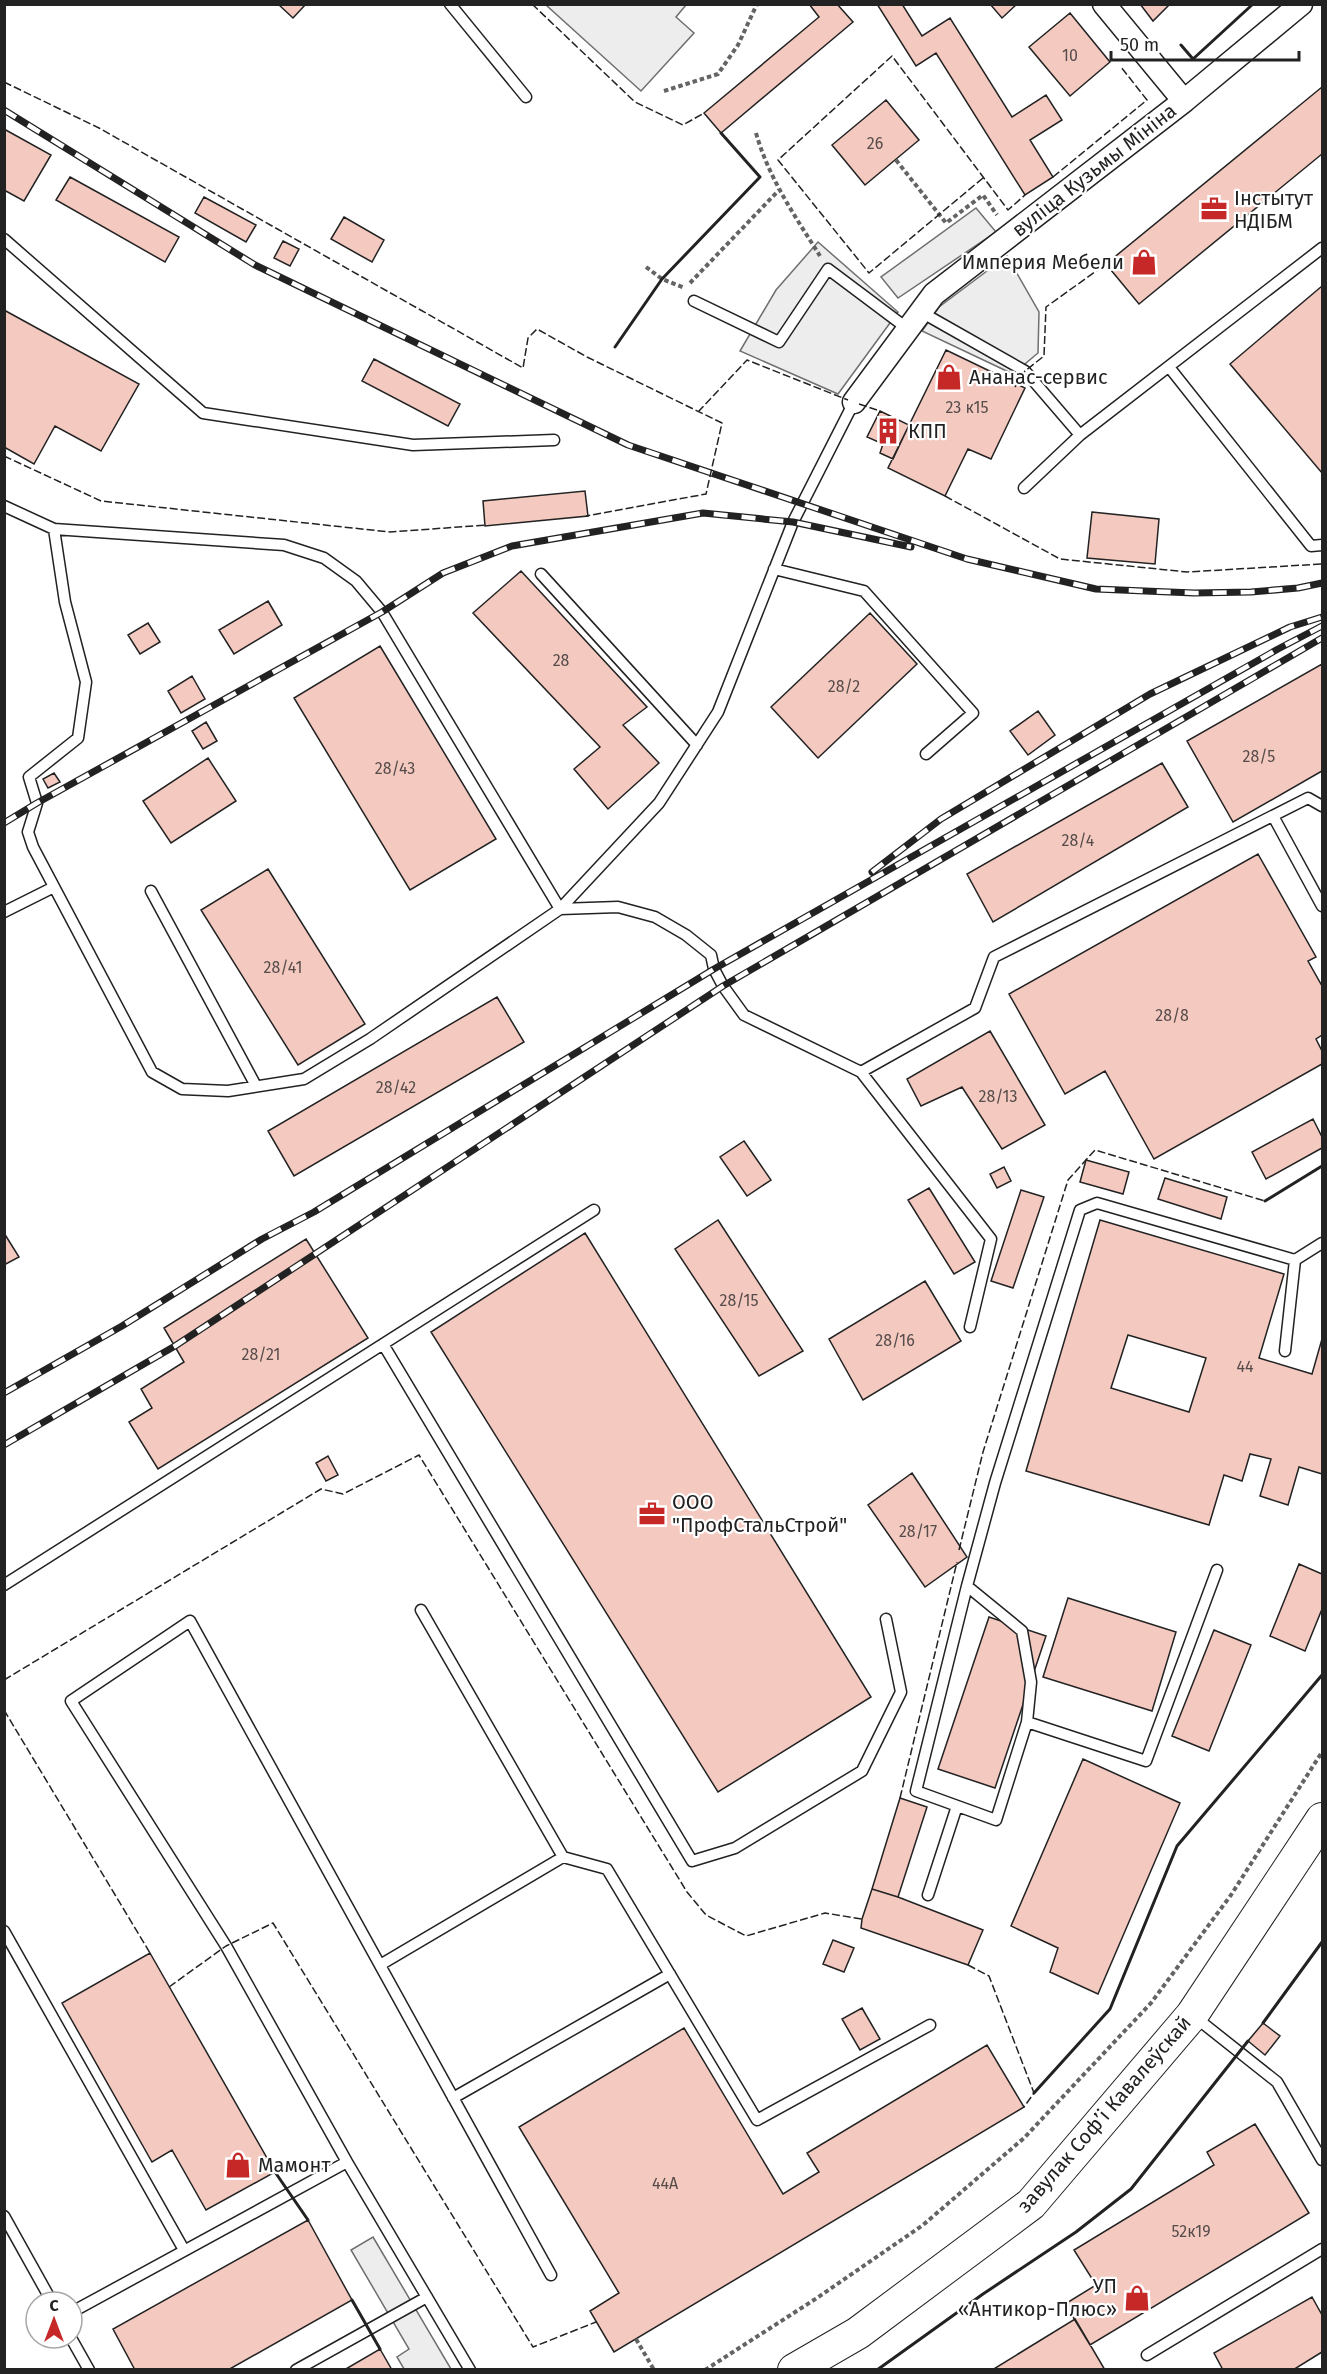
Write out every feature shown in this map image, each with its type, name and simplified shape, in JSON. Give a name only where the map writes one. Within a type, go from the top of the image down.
[{"type":"street","points":[[1104,4],[1184,101]]},
{"type":"street","name":"вуліца Кузьмы Мініна","points":[[854,402],[934,294],[1184,101],[1301,4]]},
{"type":"street","name":"завулак Софʼі Кавалеўскай","points":[[794,2370],[858,2333],[1031,2204],[1192,2015],[1323,1819]]},
{"type":"lane","points":[[450,4],[526,97]]},
{"type":"lane","points":[[4,239],[203,413],[413,445],[554,440]]},
{"type":"lane","points":[[1024,488],[1080,435],[1323,248]]},
{"type":"lane","points":[[694,301],[779,342],[828,269],[915,320],[1025,371],[1080,435]]},
{"type":"lane","points":[[1169,366],[1311,546],[1323,545]]},
{"type":"lane","points":[[54,529],[65,602],[86,682],[78,738],[29,777],[37,803],[28,832],[33,847],[152,1072],[182,1089],[228,1091],[304,1079],[370,1039],[560,909],[659,803],[718,712],[793,522],[854,402]]},
{"type":"lane","points":[[4,506],[54,529],[284,545],[324,558],[356,581],[382,612],[560,909]]},
{"type":"lane","points":[[774,569],[864,591],[973,713],[926,754]]},
{"type":"lane","points":[[541,573],[697,745]]},
{"type":"lane","points":[[861,1072],[975,1008],[994,957],[1308,798],[1323,806]]},
{"type":"lane","points":[[1273,816],[1323,906]]},
{"type":"lane","points":[[4,912],[54,887]]},
{"type":"lane","points":[[151,891],[256,1086]]},
{"type":"lane","points":[[560,909],[618,907],[655,917],[686,935],[711,956],[714,969],[723,986],[744,1015],[861,1072],[991,1239],[970,1327]]},
{"type":"lane","points":[[967,1586],[1022,1631],[1030,1682],[1027,1722],[996,1820],[916,1791],[967,1586],[994,1483],[1080,1210],[1097,1203],[1295,1260],[1323,1243]]},
{"type":"lane","points":[[4,1585],[594,1210]]},
{"type":"lane","points":[[1285,1351],[1295,1260]]},
{"type":"lane","points":[[383,1344],[692,1861],[735,1848],[862,1771],[901,1692],[886,1619]]},
{"type":"lane","points":[[1027,1722],[1146,1761],[1217,1570]]},
{"type":"lane","points":[[421,1610],[563,1857],[607,1869],[757,2120],[930,2025]]},
{"type":"lane","points":[[470,2370],[347,2162],[226,1946],[71,1701],[190,1622],[551,2275]]},
{"type":"lane","points":[[928,1896],[957,1806]]},
{"type":"lane","points":[[380,1965],[563,1857]]},
{"type":"lane","points":[[4,1931],[184,2250]]},
{"type":"lane","points":[[453,2098],[670,1974]]},
{"type":"lane","points":[[1192,2015],[1277,2082],[1323,2160]]},
{"type":"lane","points":[[84,2305],[347,2162]]},
{"type":"lane","points":[[4,2216],[45,2290]]},
{"type":"lane","points":[[1147,2355],[1323,2249]]},
{"type":"lane","points":[[296,2370],[427,2297]]},
{"type":"lane","points":[[78,2350],[89,2370]]},
{"type":"path","points":[[664,91],[718,74],[738,45],[757,4]]},
{"type":"path","points":[[756,133],[763,160],[828,269]]},
{"type":"path","points":[[896,160],[946,223],[984,195],[1002,222]]},
{"type":"path","points":[[685,288],[779,190]]},
{"type":"path","points":[[705,2370],[817,2298],[923,2225],[1024,2138],[1151,2002],[1231,1896],[1323,1752]]},
{"type":"path","points":[[636,2340],[654,2370]]},
{"type":"shaded area","points":[[546,5],[686,5],[676,17],[694,33],[641,91]]},
{"type":"shaded area","points":[[976,208],[996,232],[898,298],[881,277]]},
{"type":"shaded area","points":[[818,242],[898,312],[838,394],[740,351],[776,290]]},
{"type":"shaded area","points":[[1007,256],[1039,312],[1038,353],[1013,374],[922,331],[939,307]]},
{"type":"shaded area","points":[[373,2237],[451,2369],[404,2369],[397,2357],[409,2349],[351,2250]]},
{"type":"building","points":[[278,4],[306,4],[293,18]]},
{"type":"building","points":[[809,4],[837,4],[853,22],[721,133],[704,113],[819,17]]},
{"type":"building","points":[[877,4],[902,4],[922,36],[950,18],[1012,117],[1046,95],[1062,120],[1030,140],[1053,177],[1025,195],[936,53],[916,66]]},
{"type":"building","points":[[990,4],[1017,4],[1002,18]]},
{"type":"building","points":[[1140,4],[1170,4],[1153,21]]},
{"type":"building","points":[[1070,13],[1110,62],[1070,96],[1029,47]]},
{"type":"building","name":"Інстытут НДІБМ","points":[[1322,87],[1322,154],[1139,304],[1106,264]]},
{"type":"building","points":[[886,100],[919,140],[865,185],[832,145]]},
{"type":"building","points":[[4,129],[51,155],[24,201],[4,190]]},
{"type":"building","points":[[70,177],[179,237],[165,262],[56,200]]},
{"type":"building","points":[[204,197],[256,225],[246,242],[195,213]]},
{"type":"building","points":[[344,217],[384,240],[372,262],[331,239]]},
{"type":"building","points":[[283,241],[299,249],[290,266],[274,258]]},
{"type":"building","points":[[1322,286],[1322,473],[1230,364]]},
{"type":"building","points":[[4,310],[139,384],[101,451],[55,426],[34,464],[4,447]]},
{"type":"building","points":[[946,350],[1025,388],[991,459],[968,449],[945,496],[888,468]]},
{"type":"building","points":[[374,359],[460,404],[448,426],[362,381]]},
{"type":"building","name":"КПП","points":[[880,411],[909,425],[893,459],[880,453],[883,444],[867,437]]},
{"type":"building","points":[[585,491],[588,516],[485,526],[483,501]]},
{"type":"building","points":[[1092,512],[1159,519],[1155,564],[1087,558]]},
{"type":"building","points":[[521,571],[647,707],[623,725],[659,763],[608,809],[574,769],[600,747],[473,613]]},
{"type":"building","points":[[268,601],[282,625],[234,654],[219,630]]},
{"type":"building","points":[[870,613],[917,664],[818,758],[771,707]]},
{"type":"building","points":[[148,623],[160,642],[140,654],[128,635]]},
{"type":"building","points":[[380,646],[496,839],[410,890],[294,698]]},
{"type":"building","points":[[1322,664],[1322,771],[1233,822],[1187,741]]},
{"type":"building","points":[[192,676],[205,699],[181,713],[168,691]]},
{"type":"building","points":[[1038,711],[1055,735],[1028,755],[1010,731]]},
{"type":"building","points":[[206,722],[217,741],[203,749],[192,731]]},
{"type":"building","points":[[208,758],[236,801],[171,843],[143,801]]},
{"type":"building","points":[[1162,763],[1188,807],[993,922],[967,874]]},
{"type":"building","points":[[54,773],[60,782],[48,788],[43,779]]},
{"type":"building","points":[[1258,854],[1316,957],[1308,961],[1322,986],[1322,1035],[1316,1039],[1322,1051],[1322,1064],[1154,1159],[1105,1071],[1065,1094],[1009,994]]},
{"type":"building","points":[[268,869],[365,1024],[298,1065],[201,910]]},
{"type":"building","points":[[497,997],[524,1042],[294,1176],[268,1131]]},
{"type":"building","points":[[990,1031],[1045,1125],[1002,1149],[962,1087],[921,1106],[907,1079]]},
{"type":"building","points":[[1313,1119],[1322,1137],[1322,1148],[1266,1179],[1252,1152]]},
{"type":"building","points":[[744,1141],[771,1180],[747,1196],[720,1157]]},
{"type":"building","points":[[1086,1160],[1129,1172],[1123,1194],[1080,1182]]},
{"type":"building","points":[[1004,1167],[1011,1181],[997,1188],[990,1174]]},
{"type":"building","points":[[1165,1178],[1227,1197],[1221,1219],[1158,1199]]},
{"type":"building","points":[[929,1188],[975,1262],[954,1274],[908,1200]]},
{"type":"building","points":[[1021,1190],[1044,1197],[1013,1288],[991,1281]]},
{"type":"building","points":[[718,1220],[803,1351],[759,1376],[675,1249]]},
{"type":"building","points":[[1100,1220],[1284,1274],[1259,1358],[1312,1374],[1322,1339],[1322,1474],[1299,1467],[1288,1505],[1260,1496],[1271,1459],[1250,1454],[1242,1481],[1224,1475],[1209,1525],[1026,1471]],"holes":[[[1128,1335],[1206,1358],[1189,1412],[1111,1388]]]},
{"type":"building","points":[[4,1233],[19,1257],[4,1265]]},
{"type":"building","name":"ООО \"ПрофСтальСтрой\"","points":[[585,1233],[871,1697],[718,1792],[431,1332]]},
{"type":"building","points":[[306,1239],[368,1338],[158,1469],[129,1422],[152,1408],[141,1389],[184,1362],[164,1328]]},
{"type":"building","points":[[925,1281],[961,1341],[863,1400],[829,1339]]},
{"type":"building","points":[[328,1456],[338,1475],[326,1481],[316,1463]]},
{"type":"building","points":[[912,1473],[967,1557],[925,1587],[868,1505]]},
{"type":"building","points":[[1299,1564],[1322,1574],[1322,1609],[1305,1651],[1270,1636]]},
{"type":"building","points":[[1068,1598],[1176,1632],[1152,1711],[1043,1677]]},
{"type":"building","points":[[989,1617],[1046,1636],[995,1788],[938,1769]]},
{"type":"building","points":[[1214,1630],[1251,1645],[1209,1751],[1172,1736]]},
{"type":"building","points":[[1083,1759],[1180,1803],[1098,1994],[1050,1972],[1058,1948],[1011,1926]]},
{"type":"building","points":[[900,1798],[927,1807],[898,1897],[872,1889]]},
{"type":"building","points":[[872,1889],[983,1930],[968,1965],[861,1928]]},
{"type":"building","points":[[833,1940],[854,1948],[844,1972],[823,1964]]},
{"type":"building","points":[[150,1953],[275,2172],[206,2210],[172,2150],[152,2162],[62,2003]]},
{"type":"building","points":[[862,2008],[880,2039],[860,2050],[842,2019]]},
{"type":"building","points":[[1263,2023],[1280,2036],[1265,2055],[1248,2041]]},
{"type":"building","points":[[684,2028],[783,2194],[819,2172],[807,2153],[987,2045],[1024,2107],[614,2352],[590,2311],[619,2293],[519,2127]]},
{"type":"building","points":[[1255,2124],[1309,2213],[1090,2345],[1065,2304],[1096,2285],[1074,2250],[1214,2165],[1207,2152]]},
{"type":"building","points":[[308,2220],[352,2300],[228,2370],[135,2370],[113,2329]]},
{"type":"building","points":[[1312,2297],[1322,2315],[1322,2352],[1293,2370],[1223,2370],[1214,2353]]},
{"type":"building","points":[[1075,2319],[1105,2370],[992,2370]]},
{"type":"building","points":[[380,2349],[392,2370],[344,2370]]},
{"type":"railway","points":[[4,110],[255,265],[628,445],[967,559],[1096,589],[1194,593],[1251,592],[1298,588],[1322,583]]},
{"type":"railway","points":[[4,823],[382,612],[443,573],[512,546],[703,513],[793,522],[911,547]]},
{"type":"railway","points":[[872,872],[941,819],[1150,694],[1290,627],[1322,617]]},
{"type":"railway","points":[[4,1393],[122,1326],[262,1239],[314,1212],[714,969],[1322,626]]},
{"type":"railway","points":[[4,1445],[175,1346],[723,986],[1322,638]]},
{"type":"fence","points":[[532,4],[635,102],[683,125],[704,113]]},
{"type":"fence","points":[[983,178],[869,273],[778,160],[892,56],[1008,210],[1025,195]]},
{"type":"fence","points":[[1053,177],[1147,100],[1121,67]]},
{"type":"fence","points":[[4,82],[99,128],[523,368],[528,338],[537,329],[587,357],[722,423],[706,494],[586,516]]},
{"type":"fence","points":[[1015,387],[1025,371],[1044,356],[1046,307],[1106,264]]},
{"type":"fence","points":[[698,412],[747,360],[848,400]]},
{"type":"fence","points":[[859,404],[880,411]]},
{"type":"fence","points":[[4,456],[101,501],[390,532],[487,525]]},
{"type":"fence","points":[[945,496],[1060,559],[1187,572],[1322,564]]},
{"type":"fence","points":[[959,1550],[983,1452],[1068,1180],[1095,1150],[1265,1201]]},
{"type":"fence","points":[[4,1680],[321,1489],[343,1494],[419,1455],[687,1892],[706,1915],[746,1936],[825,1913],[862,1919]]},
{"type":"fence","points":[[900,1798],[957,1562]]},
{"type":"fence","points":[[4,1710],[150,1953]]},
{"type":"fence","points":[[169,1987],[226,1946],[273,1923],[533,2347],[596,2322]]},
{"type":"fence","points":[[968,1965],[989,1976],[1034,2093],[1024,2107]]},
{"type":"wall","points":[[1181,45],[1193,59],[1253,4]]},
{"type":"wall","points":[[615,347],[662,279],[760,177],[721,133]]},
{"type":"wall","points":[[1265,1201],[1322,1166]]},
{"type":"wall","points":[[1034,2093],[1110,2009],[1177,1846],[1322,1675]]},
{"type":"wall","points":[[1263,2023],[1322,1942]]},
{"type":"wall","points":[[877,2370],[983,2294],[1076,2232],[1131,2189],[1248,2041]]},
{"type":"wall","points":[[275,2172],[308,2220]]},
{"type":"wall","points":[[352,2300],[380,2349]]},
{"type":"place","name":"Інстытут НДІБМ","points":[[1214,209]]},
{"type":"place","name":"Империя Мебели","points":[[1144,262]]},
{"type":"place","name":"Ананас-сервис","points":[[949,377]]},
{"type":"place","name":"КПП","points":[[888,431]]},
{"type":"place","name":"ООО \"ПрофСтальСтрой\"","points":[[652,1514]]},
{"type":"place","name":"Мамонт","points":[[238,2165]]},
{"type":"place","name":"УП «Антикор-Плюс»","points":[[1137,2298]]}]
